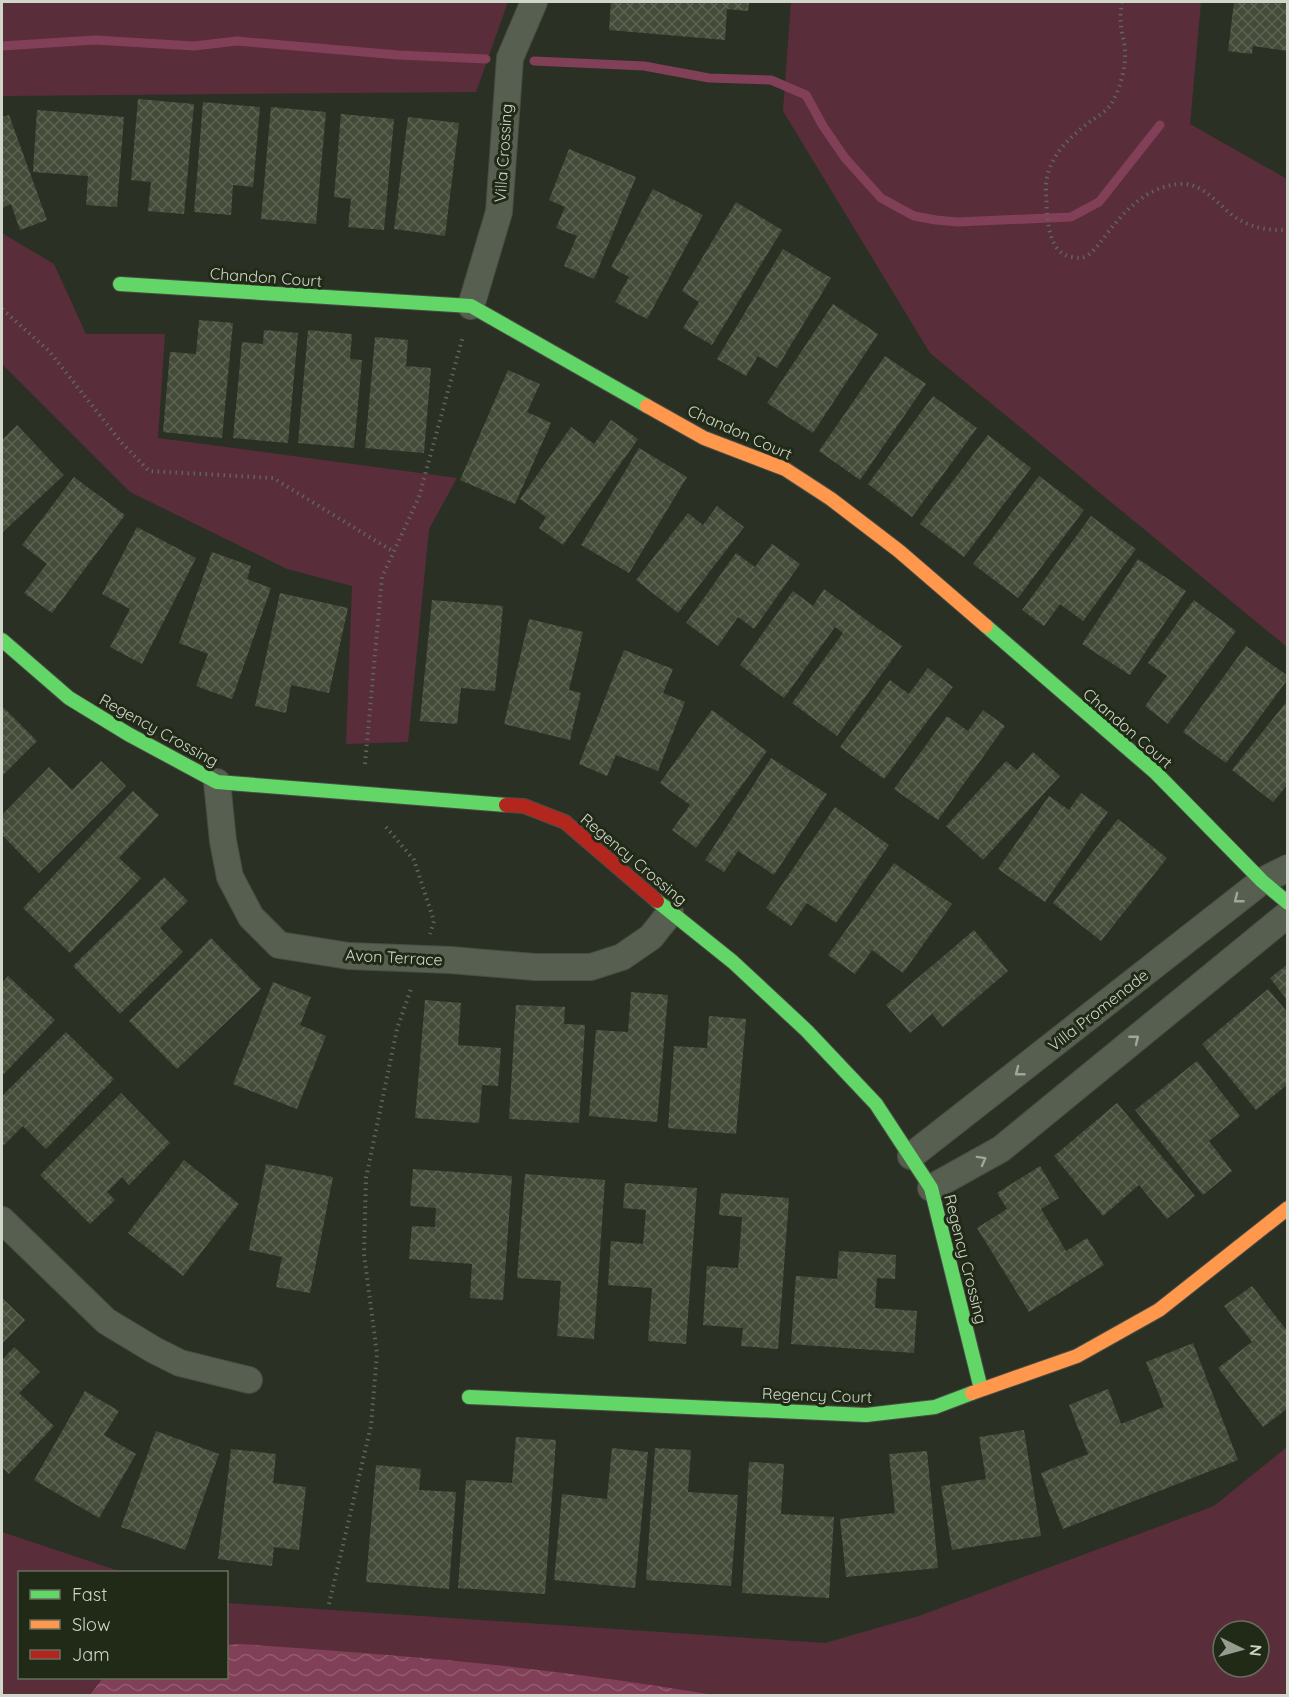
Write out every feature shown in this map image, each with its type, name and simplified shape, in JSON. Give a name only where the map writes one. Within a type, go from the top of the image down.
[{"type":"street","name":"Villa Crossing","points":[[471,306],[499,212],[510,58],[534,2]]},
{"type":"street","name":"Chandon Court","points":[[120,285],[471,306],[704,438],[785,469],[831,499],[899,552],[1156,773],[1262,881],[1287,903]]},
{"type":"street","name":"Regency Crossing","points":[[2,640],[69,698],[128,734],[217,782],[524,806],[565,822],[670,913],[732,962],[807,1031],[876,1104],[931,1188],[981,1389]]},
{"type":"street","name":"Avon Terrace","points":[[217,782],[223,841],[230,877],[251,917],[279,945],[349,956],[450,960],[535,967],[591,967],[622,957],[651,937],[670,913]]},
{"type":"street","name":"Villa Promenade","points":[[911,1156],[1262,881],[1287,868]]},
{"type":"street","points":[[931,1188],[1001,1149],[1287,914]]},
{"type":"street","name":"Regency Court","points":[[469,1397],[866,1415],[935,1407],[1077,1356],[1159,1311],[1287,1208]]},
{"type":"street","points":[[2,1220],[106,1321],[180,1363],[249,1380]]},
{"type":"path","points":[[1122,2],[1120,25],[1125,53],[1117,91],[1110,106],[1074,133],[1064,144],[1054,159],[1046,178],[1050,238],[1058,251],[1064,256],[1085,257],[1097,248],[1115,223],[1141,198],[1167,187],[1182,184],[1195,185],[1234,216],[1251,225],[1266,230],[1287,230]]},
{"type":"path","points":[[2,309],[49,351],[121,442],[149,471],[273,478],[394,552]]},
{"type":"shaded area","points":[[2,2],[508,2],[476,92],[2,96]]},
{"type":"shaded area","points":[[791,2],[1201,2],[1190,124],[1287,179],[1287,647],[930,353],[783,111]]},
{"type":"shaded area","points":[[2,233],[54,264],[86,334],[165,334],[158,438],[457,478],[429,529],[408,742],[346,744],[352,586],[287,569],[130,492],[2,364]]},
{"type":"shaded area","points":[[1287,1447],[1287,1695],[2,1695],[2,1532],[119,1571],[18,1571],[18,1679],[228,1679],[228,1603],[825,1643],[919,1616],[1214,1506]]},
{"type":"water","points":[[228,1645],[359,1652],[477,1663],[596,1677],[714,1695],[90,1695],[102,1679],[228,1679]]},
{"type":"building","points":[[611,2],[749,2],[748,11],[727,9],[725,40],[609,30]]},
{"type":"building","points":[[1234,2],[1288,2],[1288,51],[1253,46],[1252,54],[1228,51]]},
{"type":"building","points":[[138,99],[194,104],[184,214],[148,211],[151,182],[131,180]]},
{"type":"building","points":[[203,102],[260,107],[253,187],[233,185],[231,215],[194,212]]},
{"type":"building","points":[[271,107],[326,112],[316,224],[261,219]]},
{"type":"building","points":[[37,110],[124,117],[117,207],[86,205],[88,176],[33,172]]},
{"type":"building","points":[[341,114],[394,119],[384,230],[348,227],[351,199],[334,197]]},
{"type":"building","points":[[9,115],[47,220],[20,230],[11,204],[2,208],[2,117]]},
{"type":"building","points":[[408,117],[459,123],[445,236],[394,229]]},
{"type":"building","points":[[569,149],[636,177],[594,279],[564,266],[577,236],[556,228],[565,207],[549,200]]},
{"type":"building","points":[[653,189],[703,215],[647,319],[615,302],[629,277],[611,267]]},
{"type":"building","points":[[736,202],[782,230],[712,345],[683,328],[699,302],[682,291]]},
{"type":"building","points":[[783,249],[831,278],[777,368],[758,356],[746,376],[717,359]]},
{"type":"building","points":[[833,304],[878,334],[813,433],[767,403]]},
{"type":"building","points":[[199,320],[233,323],[222,438],[163,432],[170,352],[196,354]]},
{"type":"building","points":[[264,330],[298,333],[288,443],[233,438],[242,342],[263,344]]},
{"type":"building","points":[[308,330],[352,334],[350,359],[362,360],[354,448],[298,443]]},
{"type":"building","points":[[375,337],[408,340],[406,366],[431,368],[424,453],[365,448]]},
{"type":"building","points":[[885,356],[926,384],[860,480],[819,451]]},
{"type":"building","points":[[508,370],[540,384],[527,412],[551,423],[515,504],[460,480]]},
{"type":"building","points":[[933,396],[977,428],[912,517],[868,484]]},
{"type":"building","points":[[611,420],[638,439],[563,545],[539,528],[546,517],[520,499],[571,427],[594,444]]},
{"type":"building","points":[[17,425],[64,475],[2,533],[2,440]]},
{"type":"building","points":[[988,435],[1031,468],[964,557],[920,524]]},
{"type":"building","points":[[639,448],[687,477],[629,573],[581,545]]},
{"type":"building","points":[[1039,476],[1084,510],[1018,598],[973,564]]},
{"type":"building","points":[[74,477],[125,515],[52,613],[24,593],[47,564],[22,545]]},
{"type":"building","points":[[717,506],[744,527],[678,613],[636,580],[688,513],[703,525]]},
{"type":"building","points":[[1091,516],[1136,549],[1083,621],[1060,604],[1044,626],[1022,610]]},
{"type":"building","points":[[137,527],[196,558],[142,664],[110,647],[130,609],[102,594]]},
{"type":"building","points":[[772,544],[800,564],[754,629],[738,617],[718,646],[686,623],[736,553],[755,567]]},
{"type":"building","points":[[212,552],[251,566],[247,579],[271,588],[232,699],[196,686],[208,654],[179,643]]},
{"type":"building","points":[[1138,559],[1186,591],[1130,675],[1082,644]]},
{"type":"building","points":[[824,589],[902,646],[837,736],[792,703],[843,633],[835,627],[784,698],[740,665],[793,591],[813,606]]},
{"type":"building","points":[[280,593],[348,608],[329,693],[291,685],[286,713],[255,706]]},
{"type":"building","points":[[432,600],[503,606],[495,691],[461,688],[457,724],[420,721]]},
{"type":"building","points":[[1194,600],[1236,631],[1168,724],[1145,706],[1167,676],[1148,663]]},
{"type":"building","points":[[529,619],[583,632],[569,690],[581,693],[570,740],[504,724]]},
{"type":"building","points":[[1246,646],[1288,676],[1288,679],[1226,763],[1183,732]]},
{"type":"building","points":[[624,650],[673,669],[663,693],[685,702],[658,771],[616,755],[607,776],[579,764]]},
{"type":"building","points":[[928,668],[953,687],[884,779],[840,747],[890,680],[909,694]]},
{"type":"building","points":[[1288,700],[1288,784],[1273,802],[1232,770]]},
{"type":"building","points":[[2,706],[37,741],[2,776]]},
{"type":"building","points":[[712,710],[767,751],[696,848],[672,830],[690,805],[660,783]]},
{"type":"building","points":[[983,710],[1005,726],[938,820],[894,789],[947,716],[968,731]]},
{"type":"building","points":[[1033,752],[1060,776],[983,860],[946,826],[1006,761],[1017,770]]},
{"type":"building","points":[[771,758],[827,794],[774,875],[738,851],[724,872],[705,860]]},
{"type":"building","points":[[101,761],[126,786],[39,873],[2,835],[2,815],[49,767],[72,790]]},
{"type":"building","points":[[133,791],[159,815],[119,858],[141,878],[70,953],[23,908]]},
{"type":"building","points":[[1081,793],[1108,812],[1045,902],[998,869],[1049,796],[1069,810]]},
{"type":"building","points":[[835,807],[889,845],[836,923],[807,903],[791,926],[766,908]]},
{"type":"building","points":[[1118,819],[1167,858],[1101,941],[1053,903]]},
{"type":"building","points":[[894,863],[952,904],[903,973],[872,950],[855,974],[828,955]]},
{"type":"building","points":[[164,877],[188,901],[160,928],[183,952],[120,1014],[73,966]]},
{"type":"building","points":[[974,930],[1008,971],[943,1027],[932,1014],[910,1033],[886,1005]]},
{"type":"building","points":[[211,938],[261,989],[177,1069],[129,1021]]},
{"type":"building","points":[[1288,964],[1288,1001],[1270,978]]},
{"type":"building","points":[[8,976],[55,1020],[2,1076],[2,983]]},
{"type":"building","points":[[273,982],[311,997],[300,1025],[326,1036],[297,1109],[233,1084]]},
{"type":"building","points":[[1268,989],[1288,1013],[1288,1084],[1256,1110],[1202,1044]]},
{"type":"building","points":[[631,992],[668,995],[657,1122],[589,1116],[596,1030],[628,1032]]},
{"type":"building","points":[[425,1000],[461,1003],[458,1045],[501,1048],[498,1086],[482,1085],[479,1123],[415,1118]]},
{"type":"building","points":[[516,1005],[565,1007],[564,1024],[585,1025],[579,1123],[509,1119]]},
{"type":"building","points":[[709,1016],[746,1019],[736,1134],[668,1128],[674,1046],[707,1048]]},
{"type":"building","points":[[66,1032],[114,1079],[46,1149],[23,1126],[4,1145],[2,1143],[2,1096]]},
{"type":"building","points":[[1197,1061],[1240,1116],[1209,1141],[1232,1171],[1203,1195],[1135,1110]]},
{"type":"building","points":[[121,1093],[170,1143],[129,1185],[122,1177],[107,1192],[115,1200],[90,1224],[40,1175]]},
{"type":"building","points":[[1117,1103],[1195,1196],[1167,1219],[1139,1185],[1103,1216],[1054,1156]]},
{"type":"building","points":[[184,1160],[239,1204],[183,1276],[128,1233]]},
{"type":"building","points":[[266,1164],[333,1177],[310,1293],[276,1287],[282,1257],[249,1250]]},
{"type":"building","points":[[1040,1166],[1059,1198],[1041,1209],[1066,1251],[1087,1238],[1104,1265],[1029,1312],[977,1228],[1007,1209],[997,1193]]},
{"type":"building","points":[[413,1169],[512,1176],[503,1300],[470,1298],[472,1264],[409,1259],[412,1226],[435,1227],[436,1208],[410,1206]]},
{"type":"building","points":[[525,1174],[605,1180],[594,1339],[557,1336],[561,1281],[517,1278]]},
{"type":"building","points":[[625,1183],[697,1188],[686,1344],[648,1341],[652,1288],[608,1285],[611,1241],[643,1244],[646,1210],[623,1208]]},
{"type":"building","points":[[721,1193],[789,1198],[778,1349],[741,1346],[743,1328],[703,1325],[707,1266],[738,1268],[742,1217],[719,1215]]},
{"type":"building","points":[[839,1251],[896,1255],[895,1279],[877,1278],[875,1308],[917,1311],[914,1353],[791,1344],[796,1276],[837,1279]]},
{"type":"building","points":[[1252,1286],[1288,1332],[1288,1408],[1263,1427],[1218,1368],[1252,1342],[1224,1306]]},
{"type":"building","points":[[2,1298],[25,1320],[2,1344]]},
{"type":"building","points":[[1193,1343],[1238,1460],[1063,1529],[1041,1473],[1088,1454],[1069,1405],[1108,1389],[1121,1424],[1164,1407],[1146,1362]]},
{"type":"building","points":[[14,1347],[40,1372],[19,1393],[54,1426],[9,1474],[2,1467],[2,1360]]},
{"type":"building","points":[[85,1391],[119,1411],[104,1435],[136,1454],[99,1518],[34,1480]]},
{"type":"building","points":[[1024,1430],[1041,1536],[952,1550],[941,1486],[986,1479],[979,1437]]},
{"type":"building","points":[[156,1431],[219,1454],[185,1550],[121,1527]]},
{"type":"building","points":[[516,1437],[556,1440],[545,1594],[458,1588],[466,1480],[512,1483]]},
{"type":"building","points":[[612,1448],[648,1452],[635,1588],[554,1580],[562,1494],[607,1499]]},
{"type":"building","points":[[655,1448],[691,1450],[688,1492],[738,1495],[731,1586],[646,1580]]},
{"type":"building","points":[[231,1449],[276,1454],[273,1483],[306,1487],[299,1550],[274,1547],[272,1566],[218,1559]]},
{"type":"building","points":[[927,1451],[938,1568],[846,1577],[840,1519],[895,1513],[889,1454]]},
{"type":"building","points":[[749,1462],[784,1464],[781,1514],[834,1517],[829,1598],[742,1593]]},
{"type":"building","points":[[376,1465],[421,1469],[419,1490],[456,1492],[449,1589],[366,1582]]},
{"type":"waterway","points":[[2,46],[95,40],[194,46],[237,41],[398,55],[486,59]]},
{"type":"waterway","points":[[534,61],[644,66],[709,78],[771,80],[806,95],[823,126],[845,158],[881,198],[914,216],[936,220],[957,222],[1071,217],[1099,202],[1160,125]]},
{"type":"traffic: fast","points":[[120,284],[471,306],[647,406]]},
{"type":"traffic: fast","points":[[986,626],[1156,773],[1262,881],[1288,903]]},
{"type":"traffic: fast","points":[[2,640],[69,698],[128,734],[217,782],[506,805]]},
{"type":"traffic: fast","points":[[657,901],[733,962],[807,1031],[876,1104],[931,1188],[981,1389]]},
{"type":"traffic: fast","points":[[469,1397],[866,1415],[935,1407],[972,1393]]},
{"type":"traffic: slow","points":[[647,406],[704,438],[785,469],[831,499],[899,551],[986,626]]},
{"type":"traffic: slow","points":[[972,1393],[1077,1356],[1159,1310],[1288,1208]]},
{"type":"traffic: jam","points":[[506,805],[524,806],[565,822],[657,901]]}]
